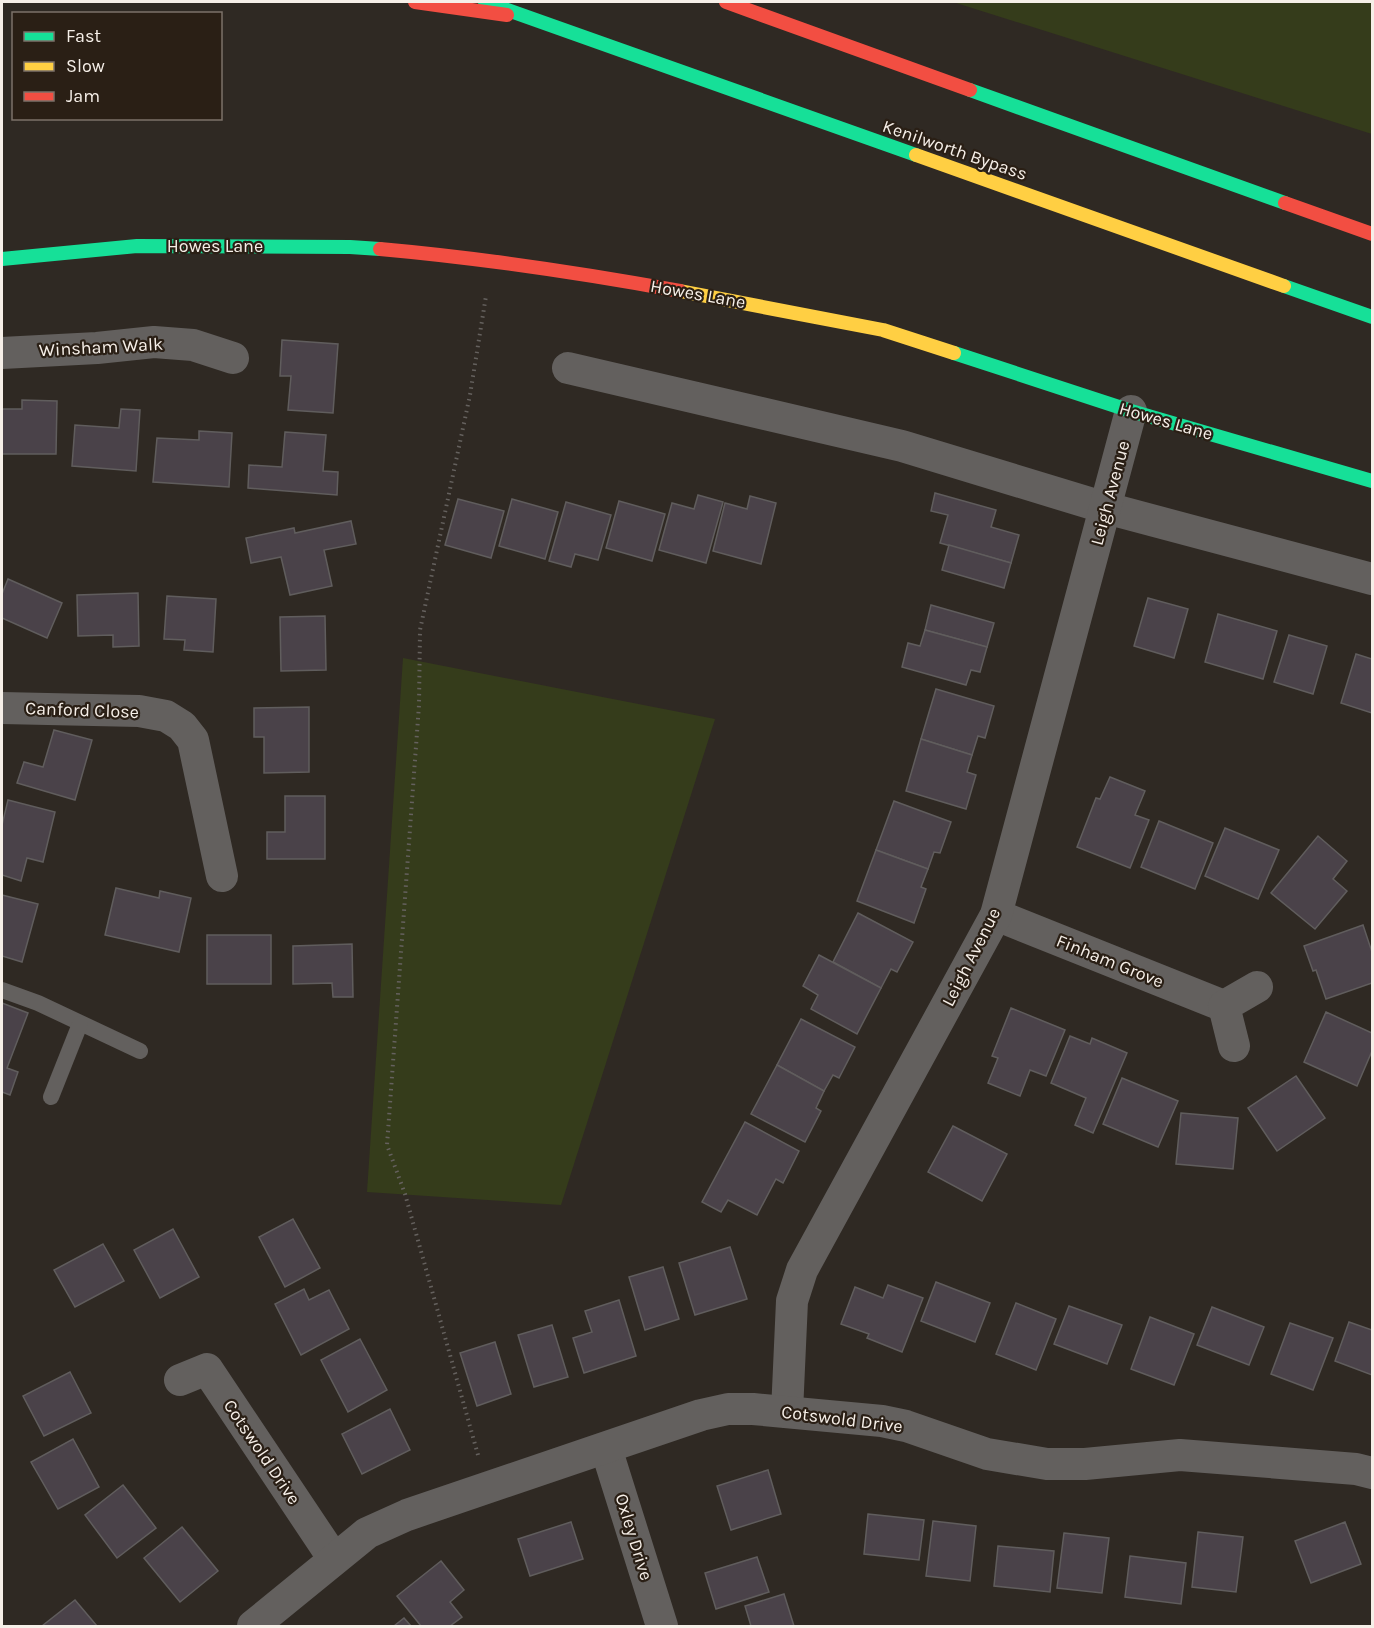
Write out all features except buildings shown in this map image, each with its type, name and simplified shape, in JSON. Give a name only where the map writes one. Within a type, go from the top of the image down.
[{"type":"main road","points":[[415,2],[526,18]]},
{"type":"main road","points":[[485,2],[526,18]]},
{"type":"main road","points":[[726,2],[1372,234]]},
{"type":"main road","name":"Kenilworth Bypass","points":[[526,18],[1372,317]]},
{"type":"main road","name":"Howes Lane","points":[[2,259],[137,246],[350,247],[492,261],[578,273],[883,330],[1131,411],[1372,481]]},
{"type":"street","name":"Winsham Walk","points":[[2,353],[97,348],[154,342],[193,345],[234,358]]},
{"type":"street","points":[[568,368],[902,446],[1106,508],[1372,579]]},
{"type":"street","name":"Leigh Avenue","points":[[787,1412],[792,1301],[802,1270],[996,915],[1131,411]]},
{"type":"street","name":"Canford Close","points":[[2,708],[139,711],[166,716],[182,726],[193,740],[222,876]]},
{"type":"street","name":"Finham Grove","points":[[996,915],[1224,1006]]},
{"type":"street","points":[[1234,1046],[1224,1006],[1257,987]]},
{"type":"street","name":"Cotswold Drive","points":[[180,1380],[207,1369],[334,1559]]},
{"type":"street","name":"Cotswold Drive","points":[[253,1626],[367,1533],[406,1515],[701,1415],[728,1409],[753,1409],[882,1421],[906,1426],[987,1454],[1047,1464],[1085,1464],[1129,1458],[1192,1455],[1356,1469],[1372,1473]]},
{"type":"street","name":"Oxley Drive","points":[[606,1448],[662,1626]]},
{"type":"lane","points":[[2,990],[38,1003],[140,1051]]},
{"type":"lane","points":[[51,1097],[80,1023]]},
{"type":"path","points":[[492,261],[470,395],[420,630],[419,705],[387,1145],[405,1194],[477,1452],[495,1484]]},
{"type":"green space","points":[[953,2],[1372,2],[1372,134]]},
{"type":"green space","points":[[403,658],[715,719],[561,1205],[367,1192]]},
{"type":"traffic: fast","points":[[485,2],[916,155]]},
{"type":"traffic: fast","points":[[970,90],[1285,203]]},
{"type":"traffic: fast","points":[[2,259],[137,246],[380,249]]},
{"type":"traffic: fast","points":[[1284,286],[1372,317]]},
{"type":"traffic: fast","points":[[954,353],[1131,411],[1372,481]]},
{"type":"traffic: slow","points":[[916,155],[1284,286]]},
{"type":"traffic: slow","points":[[680,291],[883,330],[954,353]]},
{"type":"traffic: jam","points":[[415,2],[507,15]]},
{"type":"traffic: jam","points":[[726,2],[970,90]]},
{"type":"traffic: jam","points":[[1285,203],[1372,234]]},
{"type":"traffic: jam","points":[[380,249],[531,267],[680,291]]}]
